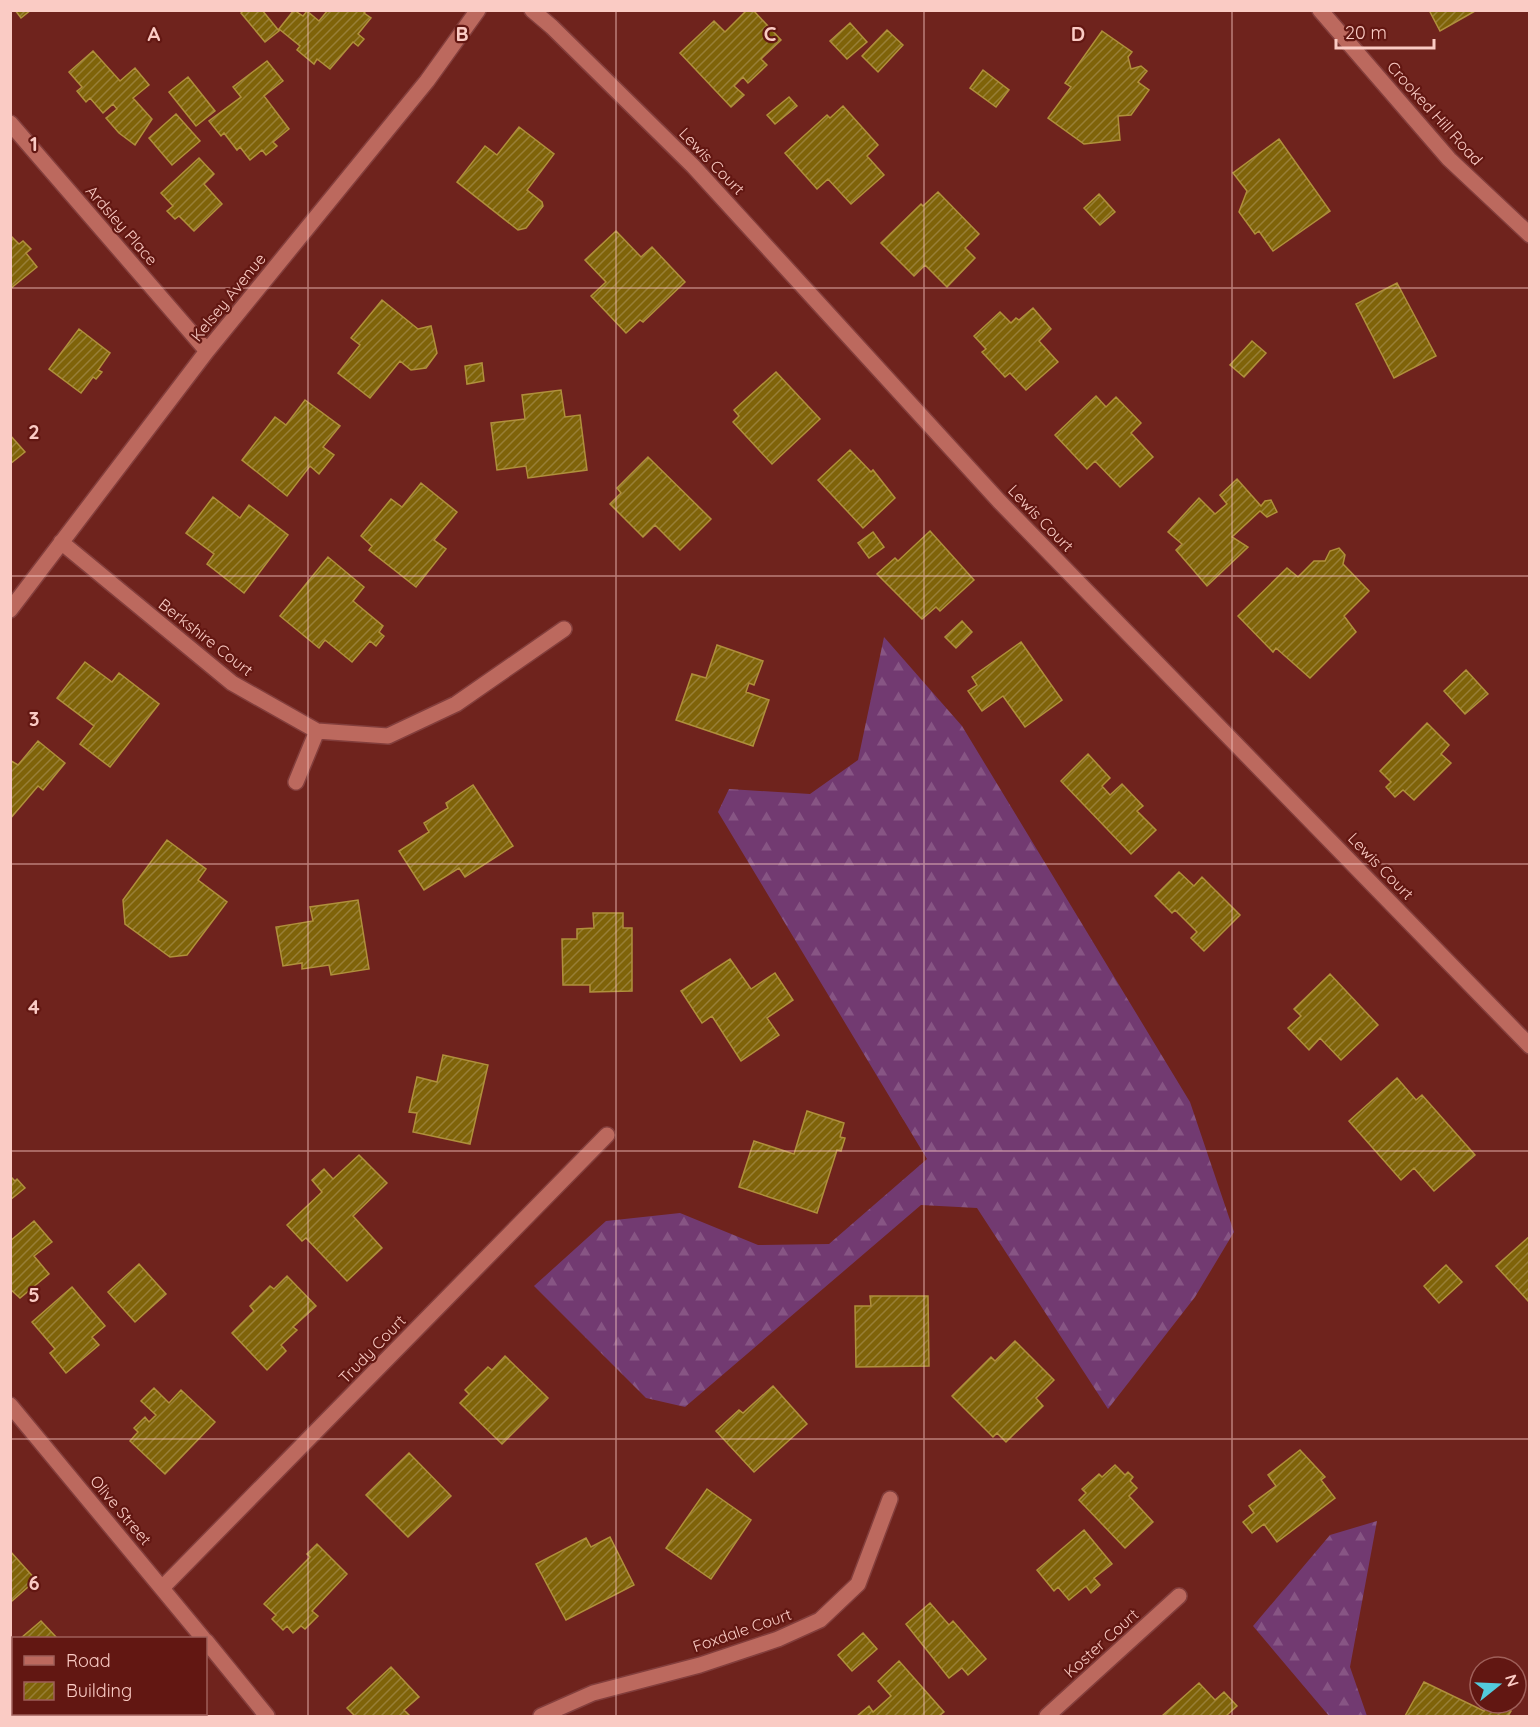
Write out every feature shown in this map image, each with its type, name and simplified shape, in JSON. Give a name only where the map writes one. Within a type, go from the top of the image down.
[{"type":"street","name":"Kelsey Avenue","points":[[10,610],[207,351],[427,81],[478,10]]},
{"type":"street","name":"Lewis Court","points":[[532,10],[693,166],[999,501],[1530,1046]]},
{"type":"street","name":"Crooked Hill Road","points":[[1320,10],[1449,159],[1530,235]]},
{"type":"street","name":"Ardsley Place","points":[[10,123],[207,351]]},
{"type":"street","name":"Berkshire Court","points":[[61,542],[232,683],[317,731],[388,736],[456,704],[564,629]]},
{"type":"street","points":[[296,782],[317,731]]},
{"type":"street","name":"Trudy Court","points":[[162,1588],[607,1135]]},
{"type":"street","name":"Olive Street","points":[[10,1405],[202,1637]]},
{"type":"street","name":"Foxdale Court","points":[[541,1716],[593,1693],[700,1665],[778,1639],[820,1620],[858,1584],[890,1499]]},
{"type":"street","name":"Koster Court","points":[[1047,1716],[1179,1596]]},
{"type":"street","name":"Olive Street","points":[[207,1644],[267,1716]]},
{"type":"green space","points":[[884,637],[962,726],[1190,1102],[1234,1232],[1195,1297],[1108,1409],[977,1208],[921,1205],[685,1407],[646,1398],[534,1286],[606,1221],[680,1213],[758,1245],[829,1244],[927,1159],[718,812],[729,789],[810,794],[858,760]]},
{"type":"green space","points":[[1377,1521],[1350,1667],[1367,1716],[1329,1716],[1253,1626],[1330,1535]]},
{"type":"building","points":[[15,10],[31,10],[21,18]]},
{"type":"building","points":[[244,10],[262,10],[279,31],[265,42],[241,13]]},
{"type":"building","points":[[294,10],[303,16],[307,11],[319,21],[328,10],[367,10],[364,13],[371,18],[358,34],[364,39],[358,46],[353,42],[330,69],[317,59],[314,64],[297,50],[300,46],[279,29]]},
{"type":"building","points":[[747,10],[753,10],[781,40],[761,59],[767,65],[748,83],[743,77],[734,86],[744,95],[731,107],[680,53],[714,21],[725,32]]},
{"type":"building","points":[[1429,10],[1474,10],[1475,11],[1440,31]]},
{"type":"building","points":[[850,23],[867,42],[847,59],[830,41]]},
{"type":"building","points":[[887,30],[903,45],[878,72],[862,56]]},
{"type":"building","points":[[1102,31],[1132,52],[1128,57],[1131,69],[1141,66],[1147,71],[1138,82],[1149,90],[1131,115],[1118,116],[1120,140],[1084,144],[1048,118],[1071,87],[1065,83]]},
{"type":"building","points":[[93,51],[120,81],[135,68],[149,85],[133,98],[152,119],[135,145],[119,133],[106,118],[117,109],[113,104],[103,113],[90,98],[86,102],[77,91],[82,87],[69,72]]},
{"type":"building","points":[[267,61],[283,81],[264,96],[289,129],[273,142],[277,146],[266,155],[262,150],[250,160],[240,147],[237,150],[224,133],[221,136],[209,121],[241,97],[233,87]]},
{"type":"building","points":[[983,70],[1009,90],[996,107],[970,88]]},
{"type":"building","points":[[188,77],[215,111],[196,126],[169,92]]},
{"type":"building","points":[[789,97],[797,106],[775,124],[767,115]]},
{"type":"building","points":[[843,106],[878,145],[867,156],[884,175],[851,204],[828,179],[817,189],[785,153],[827,115],[830,118]]},
{"type":"building","points":[[176,114],[200,141],[172,165],[149,138]]},
{"type":"building","points":[[519,127],[554,154],[527,190],[542,202],[543,206],[526,228],[518,230],[457,182],[485,146],[497,155]]},
{"type":"building","points":[[1279,139],[1330,211],[1273,251],[1259,231],[1255,234],[1239,212],[1247,191],[1233,173]]},
{"type":"building","points":[[199,158],[214,174],[204,184],[222,204],[194,231],[179,216],[175,219],[167,211],[173,206],[161,193]]},
{"type":"building","points":[[938,192],[979,234],[965,248],[975,258],[947,287],[925,265],[914,276],[881,243],[921,204],[923,206]]},
{"type":"building","points":[[1099,194],[1115,212],[1100,225],[1084,208]]},
{"type":"building","points":[[616,231],[641,257],[652,247],[685,282],[643,322],[640,320],[626,333],[591,296],[606,282],[585,260]]},
{"type":"building","points":[[10,235],[19,244],[23,241],[31,249],[26,253],[37,267],[10,289]]},
{"type":"building","points":[[1397,283],[1436,356],[1394,378],[1356,304]]},
{"type":"building","points":[[382,300],[418,329],[431,326],[437,353],[426,368],[411,370],[400,361],[370,398],[338,373],[360,345],[351,338]]},
{"type":"building","points":[[1033,308],[1051,329],[1039,341],[1058,362],[1026,390],[1010,373],[1005,377],[982,352],[986,349],[974,336],[1000,312],[1011,323],[1016,318],[1019,320]]},
{"type":"building","points":[[79,329],[110,353],[98,370],[102,372],[96,379],[93,377],[81,393],[49,369]]},
{"type":"building","points":[[1252,341],[1266,353],[1244,377],[1230,365]]},
{"type":"building","points":[[482,363],[484,381],[467,384],[465,366]]},
{"type":"building","points":[[776,372],[820,419],[772,464],[733,422],[739,416],[734,410]]},
{"type":"building","points":[[561,390],[565,417],[580,415],[587,470],[528,478],[526,466],[497,470],[491,423],[525,419],[522,395]]},
{"type":"building","points":[[1096,396],[1106,407],[1116,397],[1141,423],[1131,433],[1153,457],[1120,487],[1095,461],[1087,469],[1055,435]]},
{"type":"building","points":[[305,400],[340,426],[323,447],[334,455],[319,474],[310,466],[287,496],[242,460],[275,417],[286,425]]},
{"type":"building","points":[[10,435],[25,452],[10,464]]},
{"type":"building","points":[[850,450],[871,472],[873,470],[895,498],[863,528],[818,480]]},
{"type":"building","points":[[648,457],[711,519],[680,550],[655,525],[643,537],[610,504],[621,493],[617,488]]},
{"type":"building","points":[[1237,479],[1261,506],[1265,501],[1271,500],[1277,512],[1267,517],[1260,511],[1232,537],[1248,547],[1207,586],[1176,550],[1182,544],[1168,532],[1199,498],[1215,514],[1227,504],[1220,495]]},
{"type":"building","points":[[421,483],[457,512],[434,540],[446,549],[416,587],[369,550],[372,546],[361,536],[391,499],[402,507]]},
{"type":"building","points":[[213,497],[240,518],[249,505],[288,535],[244,593],[207,564],[214,554],[186,533]]},
{"type":"building","points":[[930,531],[974,580],[940,611],[936,607],[922,619],[877,574],[895,558],[898,561]]},
{"type":"building","points":[[873,532],[884,547],[869,558],[858,543]]},
{"type":"building","points":[[1339,548],[1345,555],[1343,564],[1369,591],[1344,616],[1356,632],[1310,678],[1276,648],[1273,652],[1238,616],[1287,568],[1298,577],[1314,561],[1325,561],[1330,551]]},
{"type":"building","points":[[328,557],[364,587],[353,601],[383,626],[379,632],[384,636],[376,646],[370,641],[352,662],[325,640],[319,648],[280,616]]},
{"type":"building","points":[[962,621],[972,632],[956,648],[945,637]]},
{"type":"building","points":[[1021,642],[1062,700],[1025,727],[1003,696],[982,711],[968,691],[977,685],[972,677]]},
{"type":"building","points":[[717,645],[763,661],[754,685],[749,683],[746,692],[769,700],[753,746],[676,720],[692,674],[706,678]]},
{"type":"building","points":[[85,662],[112,682],[119,673],[159,704],[110,767],[80,744],[94,726],[57,698]]},
{"type":"building","points":[[1466,670],[1488,694],[1465,714],[1444,691]]},
{"type":"building","points":[[1427,723],[1449,745],[1441,754],[1451,763],[1414,800],[1403,790],[1395,797],[1386,787],[1391,782],[1380,771]]},
{"type":"building","points":[[38,741],[65,763],[43,790],[38,786],[10,819],[10,760],[18,765]]},
{"type":"building","points":[[1088,754],[1110,778],[1102,786],[1110,795],[1122,784],[1143,806],[1137,811],[1156,830],[1131,854],[1061,781]]},
{"type":"building","points":[[473,785],[513,846],[465,877],[459,868],[424,890],[399,851],[429,832],[424,823],[448,808],[446,803]]},
{"type":"building","points":[[167,840],[206,869],[198,880],[227,902],[187,955],[170,957],[125,924],[123,900]]},
{"type":"building","points":[[1179,872],[1194,886],[1202,877],[1240,915],[1204,951],[1191,938],[1197,932],[1175,910],[1172,913],[1155,896]]},
{"type":"building","points":[[358,900],[369,969],[331,975],[329,965],[302,969],[302,963],[283,966],[276,927],[313,921],[310,907]]},
{"type":"building","points":[[593,913],[623,913],[623,928],[632,928],[632,991],[590,992],[590,985],[563,985],[562,939],[577,939],[577,929],[594,928]]},
{"type":"building","points":[[730,959],[751,989],[775,973],[793,1000],[767,1018],[779,1035],[741,1061],[712,1016],[702,1023],[681,991]]},
{"type":"building","points":[[1330,974],[1378,1025],[1341,1060],[1320,1038],[1309,1050],[1288,1028],[1301,1016],[1294,1009]]},
{"type":"building","points":[[443,1055],[488,1065],[470,1144],[413,1132],[417,1113],[409,1112],[417,1077],[437,1082]]},
{"type":"building","points":[[1397,1078],[1416,1100],[1422,1095],[1475,1155],[1434,1191],[1414,1168],[1401,1180],[1349,1121]]},
{"type":"building","points":[[807,1111],[844,1123],[840,1137],[845,1138],[841,1151],[837,1150],[817,1213],[739,1187],[754,1141],[794,1154]]},
{"type":"building","points":[[359,1155],[387,1183],[353,1216],[382,1248],[347,1281],[306,1238],[302,1241],[287,1225],[322,1192],[312,1180],[324,1169],[333,1179]]},
{"type":"building","points":[[10,1176],[15,1181],[17,1179],[25,1188],[10,1200]]},
{"type":"building","points":[[34,1221],[52,1242],[34,1256],[49,1274],[20,1298],[10,1289],[10,1241]]},
{"type":"building","points":[[1530,1236],[1530,1302],[1529,1302],[1496,1266]]},
{"type":"building","points":[[139,1264],[166,1294],[135,1322],[108,1292]]},
{"type":"building","points":[[1446,1265],[1462,1282],[1439,1303],[1424,1286]]},
{"type":"building","points":[[287,1276],[316,1306],[293,1327],[297,1330],[281,1345],[286,1351],[267,1370],[232,1333],[254,1311],[250,1306],[270,1286],[274,1289]]},
{"type":"building","points":[[72,1287],[105,1326],[92,1337],[99,1345],[66,1373],[50,1353],[55,1349],[32,1322]]},
{"type":"building","points":[[870,1296],[928,1296],[929,1366],[856,1367],[855,1306],[871,1306]]},
{"type":"building","points":[[1015,1341],[1054,1380],[1036,1398],[1043,1406],[1006,1442],[997,1433],[993,1437],[952,1396],[991,1357],[995,1361]]},
{"type":"building","points":[[505,1356],[548,1398],[502,1444],[460,1403],[469,1394],[465,1390],[488,1367],[492,1370]]},
{"type":"building","points":[[773,1386],[807,1424],[754,1472],[716,1431],[739,1410],[743,1413]]},
{"type":"building","points":[[154,1388],[169,1403],[181,1390],[215,1422],[165,1474],[130,1441],[138,1432],[134,1428],[145,1417],[149,1422],[156,1415],[141,1401]]},
{"type":"building","points":[[1300,1450],[1325,1477],[1321,1480],[1335,1498],[1277,1542],[1264,1524],[1252,1533],[1243,1522],[1254,1513],[1249,1506],[1276,1486],[1268,1475]]},
{"type":"building","points":[[409,1453],[451,1496],[408,1537],[366,1495]]},
{"type":"building","points":[[1115,1465],[1125,1475],[1128,1472],[1133,1477],[1130,1481],[1137,1488],[1129,1496],[1153,1522],[1125,1548],[1079,1500],[1086,1493],[1082,1489],[1099,1474],[1102,1477]]},
{"type":"building","points":[[707,1489],[751,1520],[711,1579],[666,1548]]},
{"type":"building","points":[[1084,1530],[1112,1564],[1094,1578],[1100,1585],[1091,1593],[1086,1586],[1069,1600],[1058,1587],[1054,1591],[1037,1570]]},
{"type":"building","points":[[610,1537],[634,1585],[566,1620],[536,1564],[586,1538],[591,1547]]},
{"type":"building","points":[[317,1544],[347,1574],[312,1611],[318,1616],[305,1629],[301,1626],[293,1633],[287,1626],[283,1630],[272,1619],[276,1615],[264,1604],[310,1557],[307,1554]]},
{"type":"building","points":[[10,1551],[36,1580],[12,1601],[10,1599]]},
{"type":"building","points":[[930,1603],[949,1625],[953,1621],[986,1659],[968,1675],[962,1668],[949,1678],[906,1624]]},
{"type":"building","points":[[41,1621],[56,1637],[22,1637]]},
{"type":"building","points":[[863,1633],[877,1649],[852,1671],[838,1655]]},
{"type":"building","points":[[899,1661],[944,1712],[939,1716],[857,1716],[869,1706],[873,1712],[891,1696],[878,1681]]},
{"type":"building","points":[[391,1667],[419,1697],[404,1710],[410,1716],[355,1716],[347,1708]]},
{"type":"building","points":[[1424,1682],[1468,1703],[1468,1715],[1509,1715],[1508,1716],[1405,1716]]},
{"type":"building","points":[[1199,1683],[1215,1700],[1224,1692],[1237,1706],[1226,1716],[1162,1716]]},
{"type":"building","points":[[51,1715],[84,1715],[82,1716]]},
{"type":"building","points":[[162,1715],[164,1716],[125,1716]]}]
